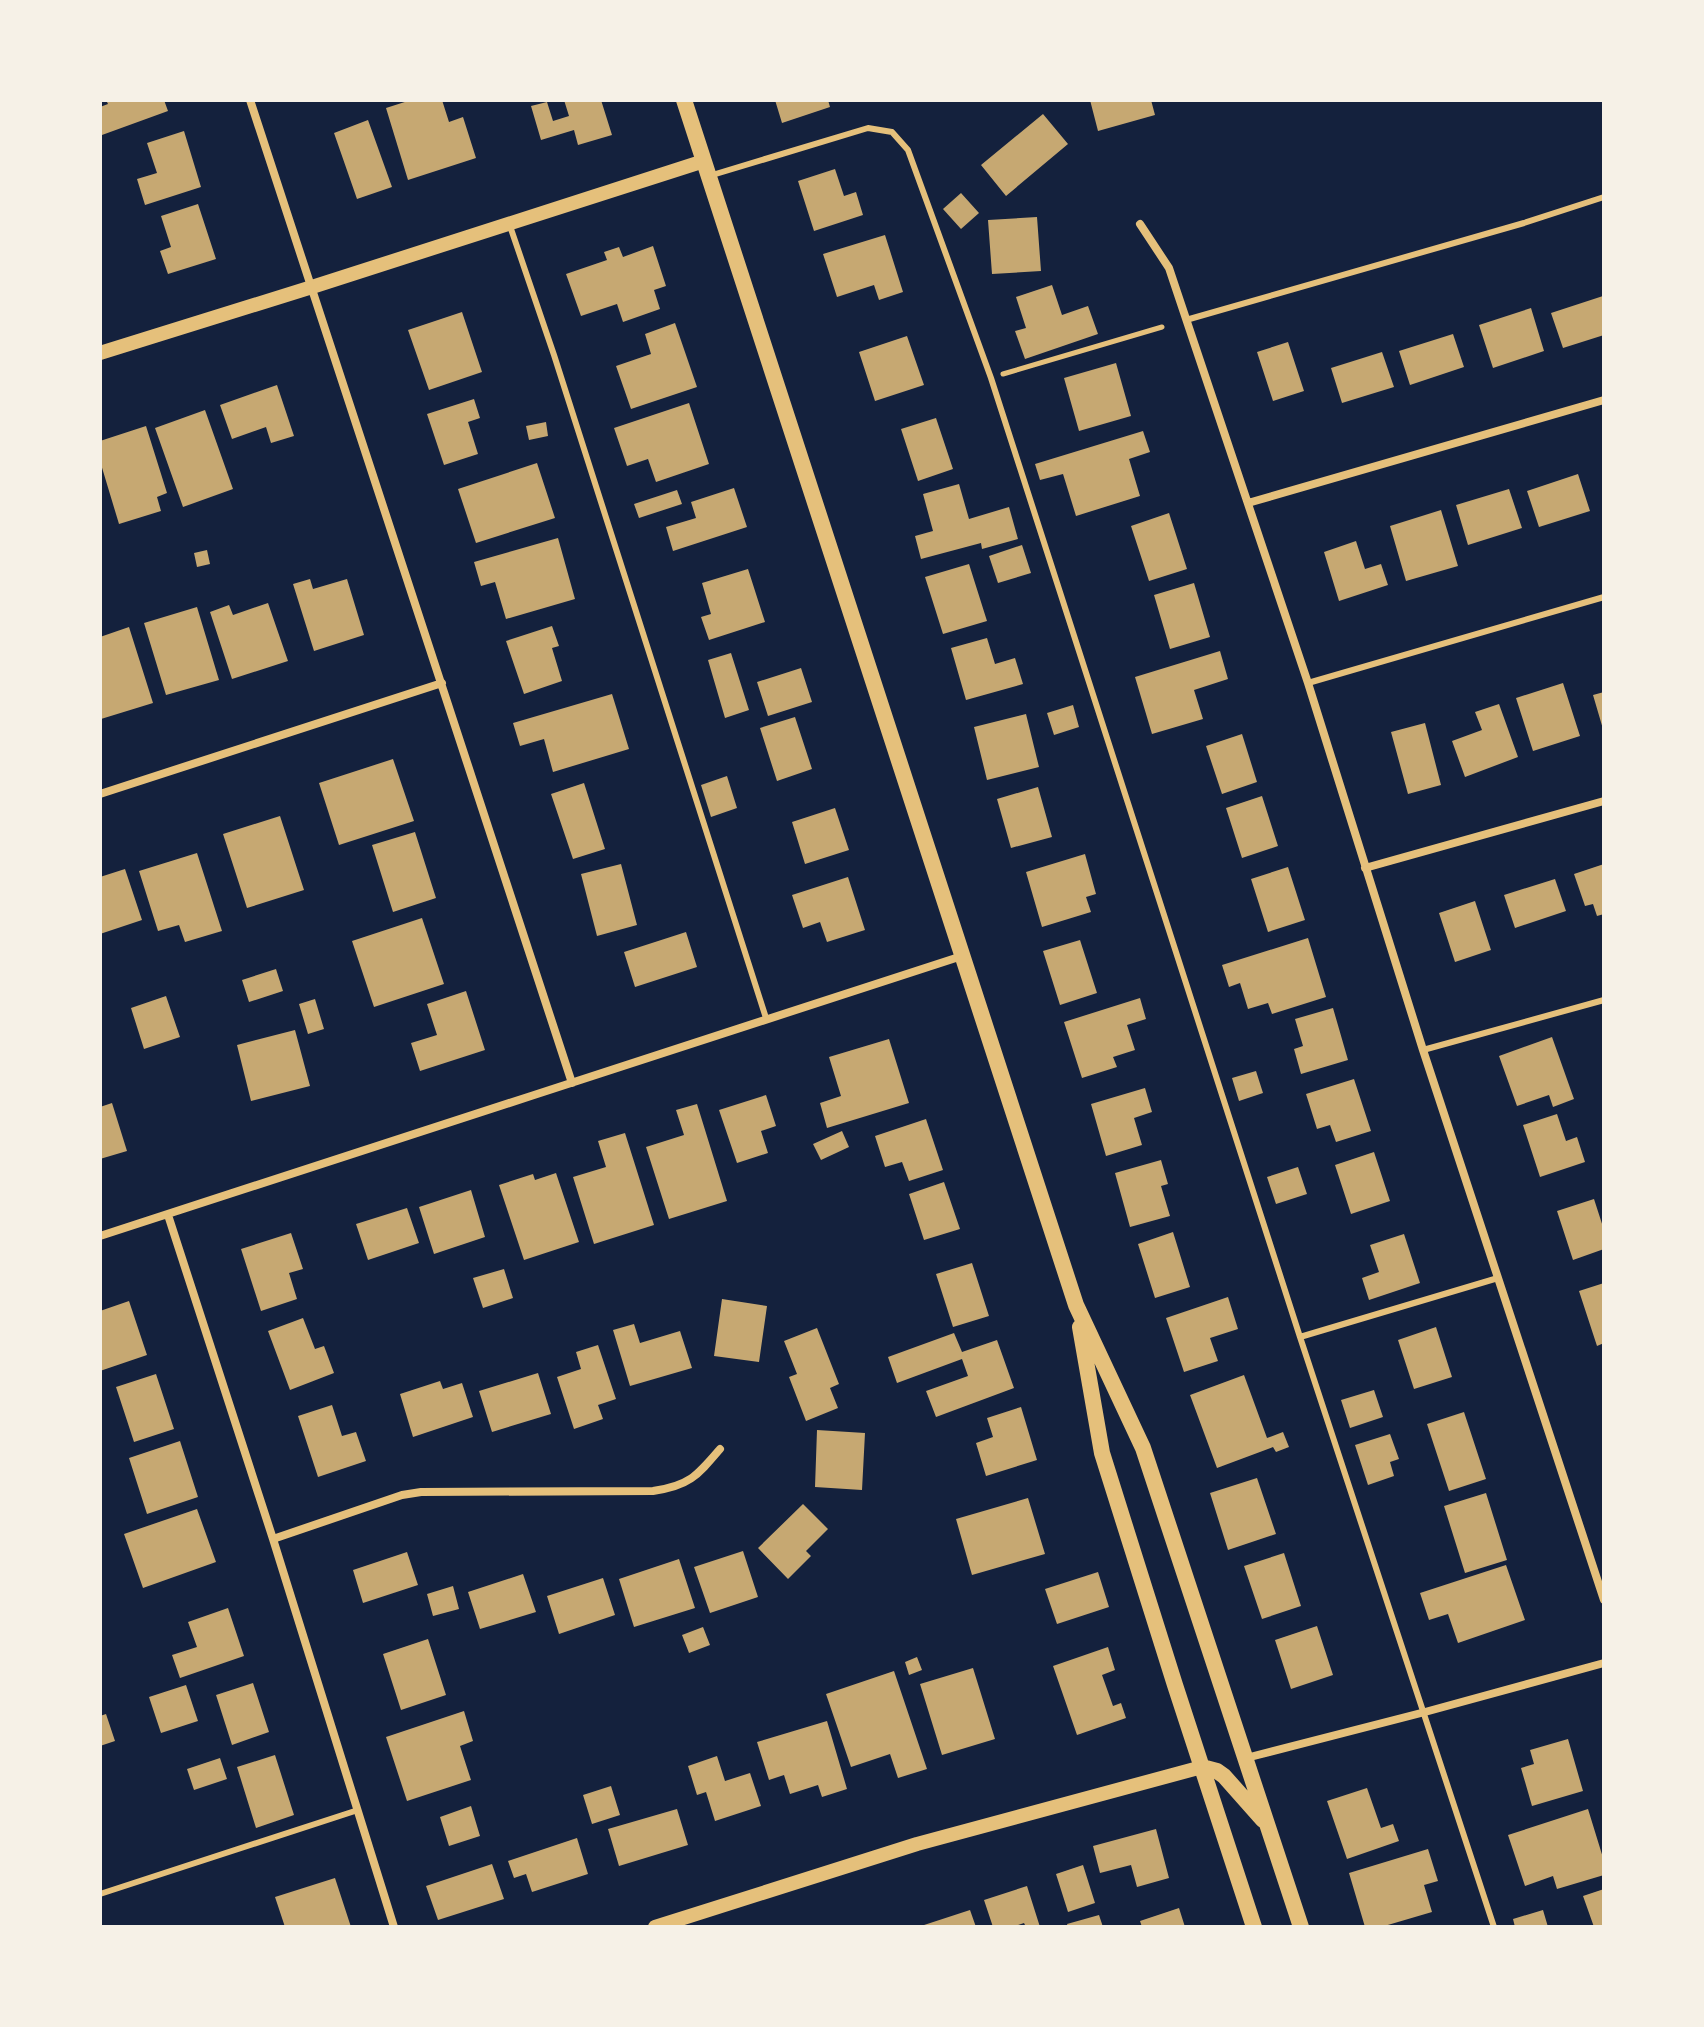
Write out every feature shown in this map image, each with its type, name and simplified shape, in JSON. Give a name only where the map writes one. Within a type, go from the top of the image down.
[{"type":"main road","points":[[684,100],[1076,1305],[1143,1448],[1301,1927]]},
{"type":"main road","points":[[1076,1305],[1102,1453],[1254,1927]]},
{"type":"main road","points":[[1202,1767],[1224,1776],[1267,1824]]},
{"type":"street","points":[[250,100],[572,1083]]},
{"type":"street","points":[[100,353],[508,223],[706,168]]},
{"type":"street","points":[[1140,224],[1169,268],[1308,683],[1423,1050],[1604,1600]]},
{"type":"street","points":[[1248,503],[1604,400]]},
{"type":"street","points":[[100,794],[442,683]]},
{"type":"street","points":[[1365,868],[1604,801]]},
{"type":"street","points":[[100,1236],[962,956]]},
{"type":"street","points":[[168,1215],[394,1927]]},
{"type":"street","points":[[273,1539],[402,1495],[421,1492],[653,1491],[672,1488],[691,1480],[720,1449]]},
{"type":"street","points":[[1246,1758],[1604,1663]]},
{"type":"street","points":[[655,1927],[917,1844],[1202,1767]]},
{"type":"lane","points":[[706,168],[868,128],[892,132],[908,150],[991,378],[1494,1927]]},
{"type":"lane","points":[[1186,320],[1604,197]]},
{"type":"lane","points":[[508,223],[554,355],[766,1018]]},
{"type":"lane","points":[[1308,683],[1604,597]]},
{"type":"lane","points":[[1423,1050],[1604,1000]]},
{"type":"lane","points":[[1300,1337],[1498,1278]]},
{"type":"lane","points":[[100,1894],[358,1810]]},
{"type":"path","points":[[1002,374],[1162,327]]},
{"type":"building","points":[[106,100],[164,100],[168,111],[102,135],[100,107],[108,104]]},
{"type":"building","points":[[411,100],[442,100],[449,122],[463,117],[476,158],[408,180],[386,108]]},
{"type":"building","points":[[564,100],[601,100],[612,135],[578,145],[574,130],[541,140],[531,106],[547,102],[553,121],[569,116]]},
{"type":"building","points":[[775,100],[828,100],[830,107],[782,123]]},
{"type":"building","points":[[1090,100],[1151,100],[1155,115],[1098,131]]},
{"type":"building","points":[[1043,114],[1068,144],[1006,196],[981,165]]},
{"type":"building","points":[[368,120],[392,187],[357,199],[334,133]]},
{"type":"building","points":[[184,131],[201,187],[145,205],[137,179],[157,173],[147,143]]},
{"type":"building","points":[[835,169],[844,196],[856,192],[863,215],[814,231],[798,181]]},
{"type":"building","points":[[961,193],[979,213],[961,229],[943,209]]},
{"type":"building","points":[[198,204],[216,259],[168,274],[160,251],[171,247],[161,216]]},
{"type":"building","points":[[1037,217],[1041,271],[992,274],[988,220]]},
{"type":"building","points":[[885,235],[903,292],[879,300],[874,285],[837,297],[823,254]]},
{"type":"building","points":[[653,246],[666,286],[654,290],[660,309],[623,322],[617,304],[581,316],[566,274],[607,260],[604,252],[619,247],[623,257]]},
{"type":"building","points":[[1052,285],[1062,315],[1088,306],[1098,334],[1025,359],[1015,331],[1026,328],[1016,297]]},
{"type":"building","points":[[1603,296],[1604,335],[1563,348],[1551,313]]},
{"type":"building","points":[[1531,308],[1544,351],[1493,368],[1479,325]]},
{"type":"building","points":[[462,312],[482,372],[429,390],[408,330]]},
{"type":"building","points":[[675,323],[697,387],[631,409],[616,366],[651,354],[645,334]]},
{"type":"building","points":[[1453,334],[1464,367],[1410,385],[1399,351]]},
{"type":"building","points":[[907,336],[924,385],[875,401],[859,352]]},
{"type":"building","points":[[1288,342],[1304,391],[1273,401],[1257,352]]},
{"type":"building","points":[[1382,352],[1394,387],[1342,403],[1331,368]]},
{"type":"building","points":[[1116,363],[1131,416],[1079,431],[1064,378]]},
{"type":"building","points":[[277,385],[294,436],[271,443],[266,427],[232,439],[220,405]]},
{"type":"building","points":[[474,399],[480,418],[468,422],[478,454],[444,465],[427,414]]},
{"type":"building","points":[[689,403],[709,464],[656,482],[648,459],[627,466],[614,428]]},
{"type":"building","points":[[205,410],[233,489],[183,507],[155,428]]},
{"type":"building","points":[[936,418],[953,469],[918,481],[901,429]]},
{"type":"building","points":[[546,422],[548,436],[529,440],[526,426]]},
{"type":"building","points":[[146,426],[167,493],[157,497],[161,511],[119,524],[100,461],[100,441]]},
{"type":"building","points":[[1143,431],[1150,452],[1129,459],[1140,496],[1076,516],[1063,474],[1040,480],[1035,464]]},
{"type":"building","points":[[537,463],[555,518],[476,543],[458,489]]},
{"type":"building","points":[[1578,474],[1590,511],[1539,527],[1527,491]]},
{"type":"building","points":[[959,484],[969,519],[1009,507],[1018,539],[982,549],[981,543],[921,559],[915,536],[933,531],[923,494]]},
{"type":"building","points":[[734,488],[747,527],[673,551],[666,527],[696,518],[691,502]]},
{"type":"building","points":[[1509,489],[1522,528],[1468,545],[1456,505]]},
{"type":"building","points":[[677,490],[682,504],[639,518],[634,504]]},
{"type":"building","points":[[1441,510],[1458,566],[1406,581],[1390,526]]},
{"type":"building","points":[[1169,513],[1187,569],[1149,581],[1131,526]]},
{"type":"building","points":[[558,538],[575,599],[506,619],[495,582],[481,586],[474,562]]},
{"type":"building","points":[[1356,541],[1365,569],[1381,564],[1388,585],[1339,601],[1324,552]]},
{"type":"building","points":[[1022,545],[1031,573],[998,583],[989,556]]},
{"type":"building","points":[[207,550],[210,564],[197,567],[194,553]]},
{"type":"building","points":[[969,564],[987,621],[943,634],[925,577]]},
{"type":"building","points":[[748,569],[765,622],[709,640],[701,617],[711,614],[702,583]]},
{"type":"building","points":[[310,579],[313,589],[347,579],[364,635],[314,651],[293,584]]},
{"type":"building","points":[[1194,583],[1210,637],[1170,649],[1154,595]]},
{"type":"building","points":[[268,603],[288,661],[232,679],[210,612],[229,605],[233,615]]},
{"type":"building","points":[[197,607],[219,680],[166,695],[144,623]]},
{"type":"building","points":[[552,626],[559,646],[552,648],[562,681],[524,694],[506,641]]},
{"type":"building","points":[[129,627],[153,703],[101,719],[100,637]]},
{"type":"building","points":[[987,638],[995,664],[1015,658],[1023,684],[966,700],[951,648]]},
{"type":"building","points":[[1220,651],[1228,679],[1194,690],[1203,719],[1152,734],[1135,677]]},
{"type":"building","points":[[731,653],[749,710],[725,718],[708,660]]},
{"type":"building","points":[[801,668],[812,702],[768,716],[757,682]]},
{"type":"building","points":[[1563,683],[1580,736],[1533,751],[1516,698]]},
{"type":"building","points":[[1604,692],[1604,729],[1603,729],[1593,695]]},
{"type":"building","points":[[612,694],[629,749],[553,772],[544,739],[520,746],[513,723]]},
{"type":"building","points":[[1499,704],[1518,757],[1465,777],[1452,741],[1482,730],[1475,712]]},
{"type":"building","points":[[1073,705],[1079,727],[1054,735],[1047,713]]},
{"type":"building","points":[[1026,714],[1039,767],[987,780],[974,727]]},
{"type":"building","points":[[795,717],[812,769],[777,781],[760,728]]},
{"type":"building","points":[[1425,723],[1441,785],[1408,794],[1391,732]]},
{"type":"building","points":[[1242,734],[1257,782],[1222,794],[1206,746]]},
{"type":"building","points":[[393,759],[414,821],[339,845],[319,783]]},
{"type":"building","points":[[727,776],[737,808],[711,817],[701,785]]},
{"type":"building","points":[[584,783],[605,849],[573,859],[551,794]]},
{"type":"building","points":[[1038,787],[1052,837],[1011,848],[997,799]]},
{"type":"building","points":[[1262,796],[1278,846],[1242,858],[1226,808]]},
{"type":"building","points":[[835,808],[849,850],[805,864],[792,822]]},
{"type":"building","points":[[280,816],[304,890],[247,908],[223,834]]},
{"type":"building","points":[[415,832],[436,898],[393,912],[372,845]]},
{"type":"building","points":[[197,853],[222,931],[185,942],[179,925],[158,931],[139,871]]},
{"type":"building","points":[[1085,854],[1096,894],[1086,897],[1091,912],[1042,927],[1026,872]]},
{"type":"building","points":[[621,864],[637,925],[597,936],[581,874]]},
{"type":"building","points":[[1604,864],[1604,914],[1597,916],[1593,904],[1585,906],[1574,874]]},
{"type":"building","points":[[1288,867],[1305,920],[1268,932],[1251,879]]},
{"type":"building","points":[[125,869],[142,920],[100,934],[100,877]]},
{"type":"building","points":[[848,877],[865,930],[827,942],[820,922],[803,928],[792,895]]},
{"type":"building","points":[[1555,879],[1566,911],[1515,928],[1504,895]]},
{"type":"building","points":[[1475,901],[1491,950],[1455,962],[1439,913]]},
{"type":"building","points":[[422,918],[444,984],[374,1007],[352,941]]},
{"type":"building","points":[[686,932],[697,967],[635,987],[624,952]]},
{"type":"building","points":[[1308,938],[1326,997],[1272,1014],[1268,1003],[1248,1009],[1240,983],[1229,987],[1222,965]]},
{"type":"building","points":[[1080,940],[1097,993],[1060,1005],[1043,951]]},
{"type":"building","points":[[276,969],[283,991],[249,1002],[242,980]]},
{"type":"building","points":[[466,991],[485,1050],[420,1071],[411,1043],[437,1035],[427,1004]]},
{"type":"building","points":[[166,996],[180,1037],[144,1049],[131,1008]]},
{"type":"building","points":[[1140,998],[1146,1019],[1127,1025],[1135,1050],[1113,1057],[1117,1067],[1082,1078],[1064,1022]]},
{"type":"building","points":[[315,999],[324,1029],[308,1034],[299,1004]]},
{"type":"building","points":[[1333,1008],[1348,1060],[1301,1074],[1294,1049],[1303,1046],[1295,1019]]},
{"type":"building","points":[[295,1030],[310,1086],[251,1101],[237,1045]]},
{"type":"building","points":[[1552,1037],[1574,1099],[1553,1107],[1549,1095],[1517,1106],[1499,1056]]},
{"type":"building","points":[[889,1039],[909,1103],[827,1128],[820,1103],[841,1096],[829,1057]]},
{"type":"building","points":[[1256,1071],[1263,1093],[1239,1101],[1232,1078]]},
{"type":"building","points":[[1354,1079],[1371,1131],[1336,1142],[1330,1125],[1317,1129],[1306,1094]]},
{"type":"building","points":[[1145,1088],[1152,1112],[1134,1118],[1142,1145],[1106,1156],[1091,1104]]},
{"type":"building","points":[[766,1095],[776,1126],[761,1131],[768,1153],[737,1163],[719,1110]]},
{"type":"building","points":[[112,1103],[127,1151],[100,1159],[100,1107]]},
{"type":"building","points":[[697,1104],[727,1201],[669,1219],[646,1147],[684,1135],[676,1110]]},
{"type":"building","points":[[1557,1114],[1566,1141],[1577,1137],[1585,1162],[1540,1177],[1523,1125]]},
{"type":"building","points":[[926,1119],[943,1170],[909,1181],[902,1162],[885,1167],[875,1136]]},
{"type":"building","points":[[842,1131],[849,1147],[821,1160],[813,1144]]},
{"type":"building","points":[[625,1133],[654,1225],[594,1244],[573,1177],[606,1167],[598,1141]]},
{"type":"building","points":[[1374,1152],[1390,1201],[1351,1214],[1335,1165]]},
{"type":"building","points":[[1161,1160],[1168,1184],[1161,1186],[1170,1216],[1130,1227],[1115,1173]]},
{"type":"building","points":[[1298,1167],[1307,1194],[1276,1204],[1267,1177]]},
{"type":"building","points":[[556,1173],[579,1242],[524,1260],[499,1185],[533,1174],[535,1180]]},
{"type":"building","points":[[944,1182],[960,1229],[924,1240],[909,1194]]},
{"type":"building","points":[[471,1190],[485,1237],[434,1254],[419,1207]]},
{"type":"building","points":[[1594,1199],[1604,1230],[1604,1249],[1573,1260],[1557,1211]]},
{"type":"building","points":[[407,1208],[419,1243],[368,1260],[356,1224]]},
{"type":"building","points":[[1173,1232],[1190,1287],[1155,1298],[1138,1244]]},
{"type":"building","points":[[291,1233],[303,1269],[289,1273],[297,1299],[261,1311],[241,1249]]},
{"type":"building","points":[[1404,1234],[1420,1283],[1369,1300],[1362,1278],[1379,1272],[1370,1245]]},
{"type":"building","points":[[972,1263],[989,1316],[953,1327],[936,1274]]},
{"type":"building","points":[[504,1269],[513,1298],[483,1308],[473,1278]]},
{"type":"building","points":[[1604,1283],[1604,1343],[1597,1346],[1579,1291]]},
{"type":"building","points":[[1228,1297],[1238,1329],[1210,1338],[1218,1361],[1184,1372],[1166,1318]]},
{"type":"building","points":[[722,1299],[767,1306],[759,1362],[714,1356]]},
{"type":"building","points":[[129,1301],[147,1355],[100,1371],[100,1311]]},
{"type":"building","points":[[303,1318],[315,1349],[324,1346],[334,1373],[290,1390],[268,1331]]},
{"type":"building","points":[[634,1324],[640,1343],[680,1331],[692,1368],[630,1386],[613,1330]]},
{"type":"building","points":[[1436,1327],[1452,1377],[1414,1389],[1398,1340]]},
{"type":"building","points":[[817,1328],[839,1384],[830,1388],[838,1408],[806,1421],[789,1377],[797,1374],[784,1341]]},
{"type":"building","points":[[954,1333],[962,1352],[997,1340],[1014,1388],[936,1417],[926,1391],[968,1376],[962,1359],[897,1383],[888,1357]]},
{"type":"building","points":[[598,1345],[616,1399],[598,1405],[603,1419],[574,1429],[557,1377],[581,1369],[576,1352]]},
{"type":"building","points":[[538,1373],[551,1414],[492,1432],[479,1391]]},
{"type":"building","points":[[156,1374],[174,1429],[134,1442],[116,1387]]},
{"type":"building","points":[[1244,1375],[1267,1438],[1283,1432],[1289,1447],[1276,1452],[1273,1447],[1217,1468],[1190,1395]]},
{"type":"building","points":[[440,1381],[443,1389],[462,1383],[473,1417],[413,1437],[400,1394]]},
{"type":"building","points":[[1374,1390],[1383,1417],[1350,1428],[1341,1400]]},
{"type":"building","points":[[332,1405],[342,1436],[356,1432],[366,1461],[318,1477],[298,1416]]},
{"type":"building","points":[[1021,1407],[1037,1460],[986,1476],[976,1443],[993,1437],[987,1418]]},
{"type":"building","points":[[1464,1412],[1486,1479],[1449,1491],[1427,1424]]},
{"type":"building","points":[[817,1430],[865,1433],[862,1490],[815,1487]]},
{"type":"building","points":[[1390,1434],[1399,1459],[1390,1462],[1394,1476],[1368,1485],[1355,1445]]},
{"type":"building","points":[[180,1441],[198,1497],[147,1514],[129,1458]]},
{"type":"building","points":[[1257,1478],[1276,1534],[1228,1550],[1210,1493]]},
{"type":"building","points":[[1486,1493],[1507,1560],[1465,1573],[1444,1506]]},
{"type":"building","points":[[1028,1498],[1045,1554],[972,1575],[956,1519]]},
{"type":"building","points":[[803,1504],[828,1529],[806,1551],[811,1556],[788,1579],[758,1548]]},
{"type":"building","points":[[197,1509],[216,1562],[143,1588],[124,1534]]},
{"type":"building","points":[[743,1551],[758,1597],[710,1613],[694,1567]]},
{"type":"building","points":[[407,1552],[418,1585],[363,1603],[353,1570]]},
{"type":"building","points":[[1284,1553],[1301,1606],[1262,1619],[1244,1566]]},
{"type":"building","points":[[679,1559],[695,1608],[634,1627],[619,1579]]},
{"type":"building","points":[[1506,1565],[1525,1620],[1458,1643],[1448,1614],[1429,1620],[1420,1593]]},
{"type":"building","points":[[1098,1572],[1109,1607],[1057,1624],[1045,1589]]},
{"type":"building","points":[[523,1574],[536,1612],[480,1629],[468,1592]]},
{"type":"building","points":[[603,1578],[615,1615],[559,1634],[547,1596]]},
{"type":"building","points":[[453,1586],[459,1609],[433,1616],[427,1594]]},
{"type":"building","points":[[228,1608],[244,1656],[180,1678],[172,1655],[197,1647],[188,1622]]},
{"type":"building","points":[[1317,1626],[1333,1675],[1291,1689],[1275,1640]]},
{"type":"building","points":[[703,1627],[710,1645],[689,1653],[682,1635]]},
{"type":"building","points":[[428,1639],[446,1695],[401,1710],[383,1654]]},
{"type":"building","points":[[1108,1647],[1115,1670],[1102,1675],[1113,1706],[1121,1703],[1126,1718],[1077,1735],[1053,1666]]},
{"type":"building","points":[[917,1657],[922,1670],[909,1675],[905,1662]]},
{"type":"building","points":[[973,1668],[995,1739],[942,1755],[920,1684]]},
{"type":"building","points":[[894,1671],[927,1769],[898,1778],[890,1754],[851,1767],[826,1694]]},
{"type":"building","points":[[253,1683],[269,1732],[232,1745],[216,1695]]},
{"type":"building","points":[[186,1685],[198,1721],[161,1733],[149,1697]]},
{"type":"building","points":[[464,1711],[473,1741],[460,1746],[471,1780],[407,1801],[386,1737]]},
{"type":"building","points":[[106,1714],[115,1741],[100,1746],[100,1716]]},
{"type":"building","points":[[827,1721],[847,1789],[822,1797],[818,1785],[790,1794],[784,1775],[769,1780],[757,1742]]},
{"type":"building","points":[[1568,1739],[1583,1791],[1532,1806],[1521,1768],[1534,1764],[1530,1750]]},
{"type":"building","points":[[275,1755],[294,1815],[256,1828],[237,1767]]},
{"type":"building","points":[[717,1756],[725,1781],[750,1773],[761,1806],[715,1821],[706,1792],[697,1795],[688,1766]]},
{"type":"building","points":[[220,1758],[227,1779],[194,1790],[187,1769]]},
{"type":"building","points":[[611,1786],[620,1815],[592,1824],[583,1795]]},
{"type":"building","points":[[1367,1788],[1381,1828],[1393,1824],[1399,1841],[1347,1859],[1327,1801]]},
{"type":"building","points":[[471,1806],[480,1836],[449,1846],[440,1817]]},
{"type":"building","points":[[677,1809],[688,1845],[619,1866],[608,1829]]},
{"type":"building","points":[[1588,1809],[1604,1861],[1604,1875],[1557,1889],[1553,1876],[1525,1886],[1508,1835]]},
{"type":"building","points":[[1156,1829],[1169,1878],[1137,1887],[1131,1865],[1100,1873],[1093,1846]]},
{"type":"building","points":[[577,1838],[588,1874],[532,1892],[526,1874],[514,1878],[508,1861]]},
{"type":"building","points":[[1428,1849],[1438,1881],[1424,1885],[1432,1912],[1381,1927],[1365,1927],[1349,1873]]},
{"type":"building","points":[[492,1864],[504,1899],[438,1920],[426,1886]]},
{"type":"building","points":[[1083,1865],[1095,1903],[1068,1912],[1056,1874]]},
{"type":"building","points":[[335,1878],[351,1927],[285,1927],[275,1897]]},
{"type":"building","points":[[1027,1886],[1040,1927],[1026,1927],[1024,1923],[1012,1927],[993,1927],[984,1900]]},
{"type":"building","points":[[1604,1889],[1604,1927],[1594,1927],[1583,1896]]},
{"type":"building","points":[[1179,1908],[1185,1927],[1142,1927],[1140,1921]]},
{"type":"building","points":[[970,1910],[976,1927],[921,1927],[921,1926]]},
{"type":"building","points":[[1543,1910],[1548,1927],[1515,1927],[1513,1919]]},
{"type":"building","points":[[1099,1915],[1103,1927],[1068,1927],[1067,1924]]}]
